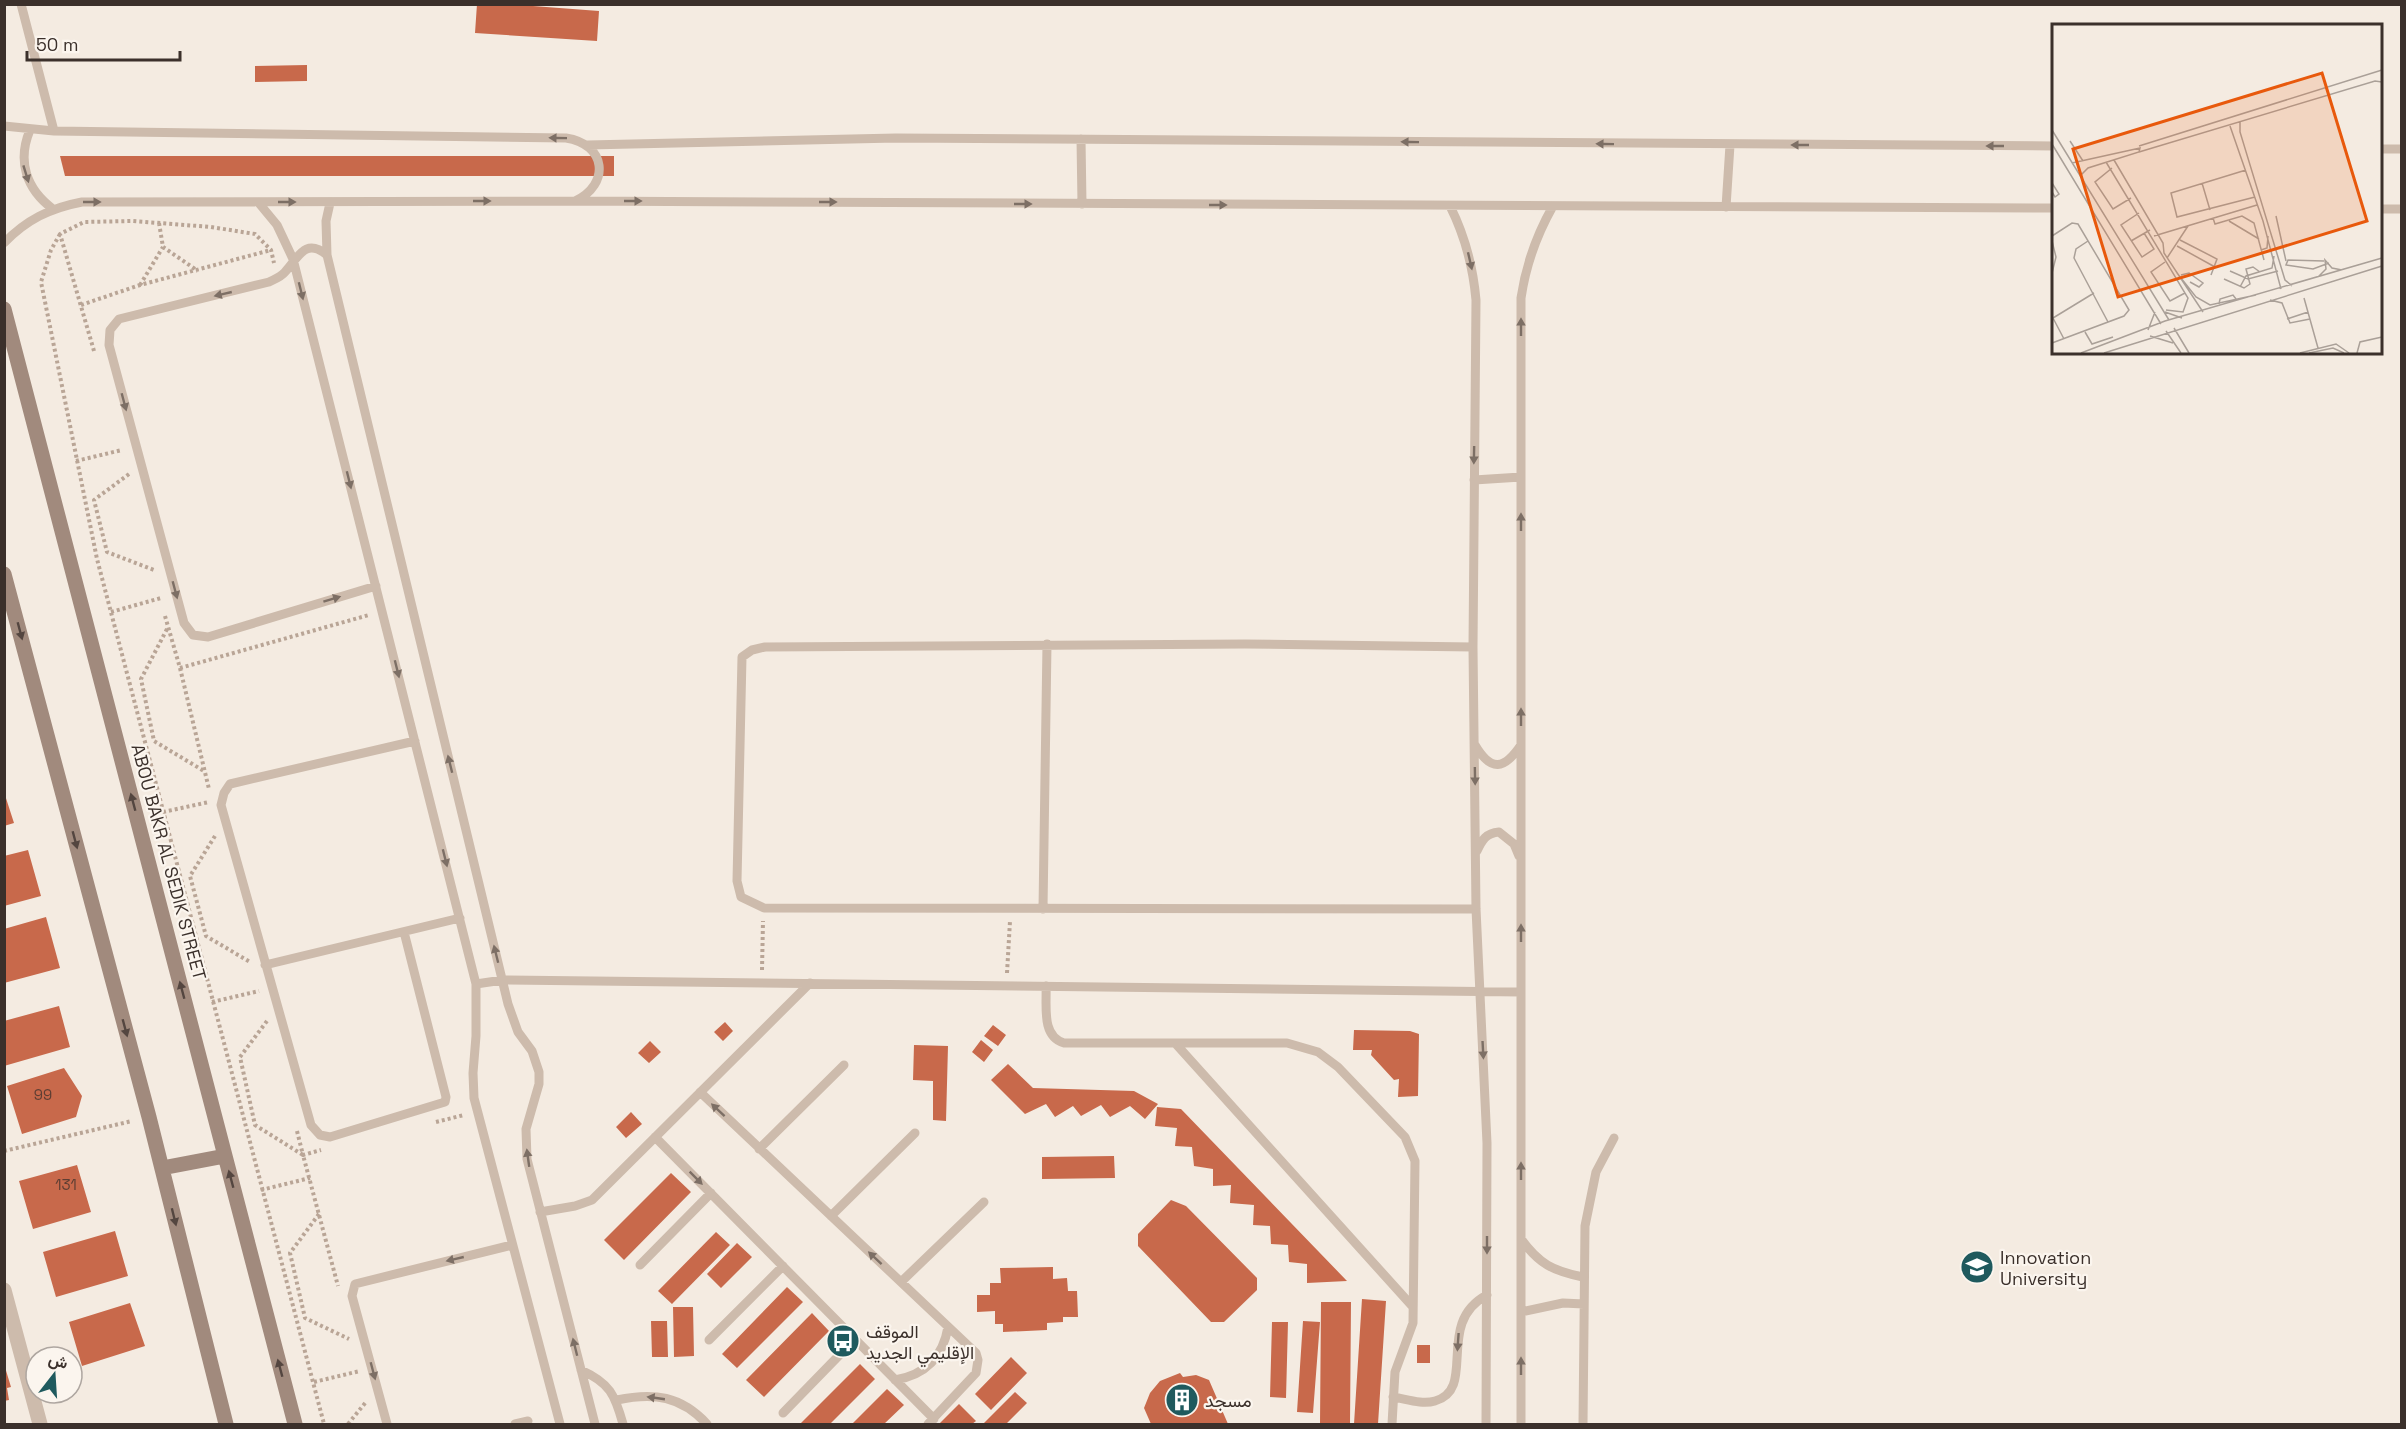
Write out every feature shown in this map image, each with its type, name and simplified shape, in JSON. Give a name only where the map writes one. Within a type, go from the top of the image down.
[{"type":"main road","name":"ABOU BAKR AL SEDIK STREET","points":[[4,309],[295,1425]]},
{"type":"main road","points":[[4,574],[149,1117],[226,1425]]},
{"type":"main road","points":[[162,1168],[225,1156]]},
{"type":"street","points":[[4,1290],[40,1425]]},
{"type":"lane","points":[[21,4],[54,131]]},
{"type":"lane","points":[[4,126],[54,131],[566,138],[588,145],[596,154],[599,165],[599,177],[594,188],[575,201]]},
{"type":"lane","points":[[30,130],[23,152],[25,174],[36,194],[53,208]]},
{"type":"lane","points":[[588,145],[897,138],[2052,146]]},
{"type":"lane","points":[[1081,139],[1082,204]]},
{"type":"lane","points":[[1726,207],[1730,145]]},
{"type":"lane","points":[[2382,149],[2402,149]]},
{"type":"lane","points":[[4,243],[28,222],[53,208],[82,202],[575,201],[2052,208]]},
{"type":"lane","points":[[258,202],[277,225],[293,259],[460,918],[476,984],[474,1098],[560,1425]]},
{"type":"lane","points":[[330,203],[326,221],[327,255],[513,1020],[518,1032],[532,1051],[539,1072],[539,1084],[526,1129],[527,1160],[595,1425]]},
{"type":"lane","points":[[1449,206],[1466,245],[1474,283],[1474,743],[1476,909],[1487,1143],[1486,1425]]},
{"type":"lane","points":[[1521,1425],[1521,298],[1532,249],[1553,206]]},
{"type":"lane","points":[[2382,209],[2402,209]]},
{"type":"lane","points":[[327,255],[311,249],[298,254],[278,278],[260,285],[119,319],[110,330],[109,345],[184,623],[193,635],[208,637],[376,586]]},
{"type":"lane","points":[[1474,480],[1521,477]]},
{"type":"lane","points":[[1473,647],[1047,644],[765,647],[752,650],[742,657],[737,881],[741,897],[764,908],[1476,909]]},
{"type":"lane","points":[[1043,909],[1047,644]]},
{"type":"lane","points":[[404,932],[446,1102],[330,1137],[320,1135],[311,1125],[221,806],[230,784],[415,741]]},
{"type":"lane","points":[[1474,743],[1489,763],[1497,765],[1503,765],[1512,758],[1521,744]]},
{"type":"lane","points":[[1476,853],[1483,838],[1491,832],[1499,832],[1514,844],[1521,861]]},
{"type":"lane","points":[[265,965],[460,918]]},
{"type":"lane","points":[[476,984],[503,980],[1521,992]]},
{"type":"lane","points":[[540,1212],[575,1206],[592,1200],[810,983]]},
{"type":"lane","points":[[1046,986],[1049,1032],[1057,1041],[1064,1043],[1287,1043],[1308,1048],[1338,1066],[1405,1137],[1415,1161],[1413,1328],[1395,1372],[1392,1425]]},
{"type":"lane","points":[[1175,1043],[1413,1307]]},
{"type":"lane","points":[[759,1149],[844,1065]]},
{"type":"lane","points":[[655,1137],[895,1380],[931,1422],[973,1378],[978,1366],[976,1353],[700,1092]]},
{"type":"lane","points":[[831,1216],[915,1133]]},
{"type":"lane","points":[[1582,1425],[1585,1226],[1596,1172],[1614,1138]]},
{"type":"lane","points":[[640,1265],[711,1193]]},
{"type":"lane","points":[[901,1282],[984,1202]]},
{"type":"lane","points":[[1521,1238],[1533,1256],[1545,1265],[1583,1277]]},
{"type":"lane","points":[[387,1425],[352,1296],[355,1284],[512,1245]]},
{"type":"lane","points":[[709,1340],[783,1266]]},
{"type":"lane","points":[[1393,1397],[1426,1402],[1442,1398],[1448,1393],[1456,1379],[1460,1323],[1470,1306],[1487,1295]]},
{"type":"lane","points":[[1521,1312],[1563,1303],[1584,1304]]},
{"type":"lane","points":[[895,1380],[918,1373],[935,1359],[946,1339],[948,1327]]},
{"type":"lane","points":[[783,1413],[855,1339]]},
{"type":"lane","points":[[581,1370],[603,1383],[617,1400],[623,1425]]},
{"type":"lane","points":[[617,1400],[631,1397],[661,1398],[693,1409],[707,1425]]},
{"type":"lane","points":[[515,1425],[528,1421]]},
{"type":"path","points":[[278,278],[271,250],[255,234],[211,227],[133,220],[84,222],[60,234],[51,250],[41,282],[97,559],[324,1425]]},
{"type":"path","points":[[140,285],[163,247],[159,223]]},
{"type":"path","points":[[60,234],[97,361]]},
{"type":"path","points":[[163,247],[198,271]]},
{"type":"path","points":[[81,304],[140,285],[271,250]]},
{"type":"path","points":[[119,439],[124,458]]},
{"type":"path","points":[[76,461],[122,450]]},
{"type":"path","points":[[127,466],[131,482]]},
{"type":"path","points":[[129,474],[94,500],[107,552],[154,570]]},
{"type":"path","points":[[151,560],[156,580]]},
{"type":"path","points":[[158,589],[180,668],[382,611]]},
{"type":"path","points":[[111,612],[161,598]]},
{"type":"path","points":[[168,628],[141,679],[154,741],[205,771]]},
{"type":"path","points":[[163,812],[212,801]]},
{"type":"path","points":[[219,830],[190,876],[206,936],[251,962]]},
{"type":"path","points":[[762,983],[764,908]]},
{"type":"path","points":[[1006,986],[1011,909]]},
{"type":"path","points":[[212,1002],[260,992]]},
{"type":"path","points":[[267,1020],[240,1057],[255,1125],[303,1155]]},
{"type":"path","points":[[4,1151],[149,1117]]},
{"type":"path","points":[[261,1190],[310,1178]]},
{"type":"path","points":[[319,1213],[290,1253],[305,1318],[353,1341]]},
{"type":"path","points":[[314,1382],[361,1370]]},
{"type":"path","points":[[348,1425],[368,1399]]},
{"type":"building","points":[[477,4],[533,4],[533,6],[599,11],[597,41],[475,33]]},
{"type":"building","points":[[307,65],[307,81],[255,82],[255,66]]},
{"type":"building","points":[[60,156],[614,156],[614,176],[65,176]]},
{"type":"building","points":[[4,792],[14,823],[4,826]]},
{"type":"building","points":[[28,850],[41,896],[4,906],[4,856]]},
{"type":"building","points":[[46,917],[60,968],[4,983],[4,929]]},
{"type":"building","points":[[59,1006],[70,1047],[4,1066],[4,1021]]},
{"type":"building","points":[[725,1022],[733,1031],[723,1041],[714,1032]]},
{"type":"building","points":[[993,1025],[1006,1035],[998,1046],[984,1036]]},
{"type":"building","points":[[1354,1030],[1410,1031],[1419,1034],[1418,1096],[1398,1097],[1399,1079],[1394,1080],[1371,1055],[1372,1050],[1353,1050]]},
{"type":"building","points":[[981,1040],[993,1050],[984,1062],[972,1052]]},
{"type":"building","points":[[650,1041],[661,1052],[649,1063],[638,1053]]},
{"type":"building","points":[[914,1045],[948,1046],[946,1121],[933,1120],[933,1081],[913,1080]]},
{"type":"building","points":[[1008,1064],[1033,1088],[1134,1091],[1158,1104],[1145,1119],[1130,1106],[1110,1117],[1101,1105],[1081,1116],[1073,1106],[1055,1117],[1046,1104],[1025,1114],[991,1080]]},
{"type":"building","points":[[64,1068],[82,1096],[76,1117],[22,1134],[7,1086]]},
{"type":"building","points":[[1157,1107],[1181,1109],[1347,1281],[1307,1283],[1307,1264],[1289,1262],[1288,1245],[1271,1244],[1270,1226],[1253,1225],[1254,1205],[1230,1203],[1231,1185],[1213,1186],[1213,1169],[1194,1166],[1192,1147],[1175,1146],[1177,1128],[1155,1126]]},
{"type":"building","points":[[631,1112],[642,1124],[626,1138],[616,1127]]},
{"type":"building","points":[[1114,1156],[1115,1178],[1042,1179],[1042,1157]]},
{"type":"building","points":[[77,1165],[91,1212],[33,1229],[19,1181]]},
{"type":"building","points":[[671,1173],[691,1192],[624,1260],[604,1240]]},
{"type":"building","points":[[1171,1200],[1186,1206],[1257,1278],[1257,1290],[1224,1322],[1211,1322],[1138,1246],[1138,1234]]},
{"type":"building","points":[[115,1231],[128,1276],[56,1297],[43,1252]]},
{"type":"building","points":[[716,1232],[730,1245],[672,1304],[658,1291]]},
{"type":"building","points":[[737,1243],[752,1257],[721,1288],[707,1274]]},
{"type":"building","points":[[1053,1267],[1053,1279],[1067,1278],[1068,1291],[1077,1291],[1078,1317],[1063,1317],[1063,1322],[1047,1323],[1047,1330],[1003,1332],[1003,1324],[995,1324],[995,1311],[977,1312],[977,1295],[990,1295],[990,1283],[1001,1283],[1000,1268]]},
{"type":"building","points":[[787,1287],[803,1302],[737,1368],[722,1354]]},
{"type":"building","points":[[1362,1299],[1386,1301],[1378,1424],[1354,1424]]},
{"type":"building","points":[[1321,1302],[1351,1302],[1350,1424],[1320,1424]]},
{"type":"building","points":[[130,1303],[145,1346],[84,1365],[84,1345],[76,1345],[69,1322]]},
{"type":"building","points":[[673,1307],[693,1307],[694,1356],[674,1357]]},
{"type":"building","points":[[812,1313],[829,1331],[764,1397],[746,1380]]},
{"type":"building","points":[[651,1321],[667,1321],[668,1357],[652,1357]]},
{"type":"building","points":[[1303,1321],[1320,1322],[1313,1413],[1297,1412]]},
{"type":"building","points":[[1272,1322],[1288,1322],[1286,1398],[1270,1397]]},
{"type":"building","points":[[1417,1345],[1430,1345],[1430,1363],[1417,1363]]},
{"type":"building","points":[[1011,1357],[1027,1373],[991,1410],[975,1394]]},
{"type":"building","points":[[4,1364],[11,1387],[7,1388],[9,1400],[4,1401]]},
{"type":"building","points":[[860,1364],[875,1379],[830,1424],[800,1424]]},
{"type":"building","name":"مسجد","points":[[1180,1373],[1183,1377],[1196,1375],[1209,1380],[1228,1424],[1151,1424],[1144,1408],[1150,1393],[1160,1381]]},
{"type":"building","points":[[887,1389],[904,1405],[884,1424],[852,1424]]},
{"type":"building","points":[[1015,1392],[1027,1403],[1006,1424],[983,1424]]},
{"type":"building","points":[[959,1404],[976,1421],[972,1424],[939,1424]]},
{"type":"place","name":"Innovation University","points":[[1977,1267]]},
{"type":"place","name":"الموقف الإقليمي الجديد","points":[[843,1341]]},
{"type":"place","name":"مسجد","points":[[1182,1400]]}]
